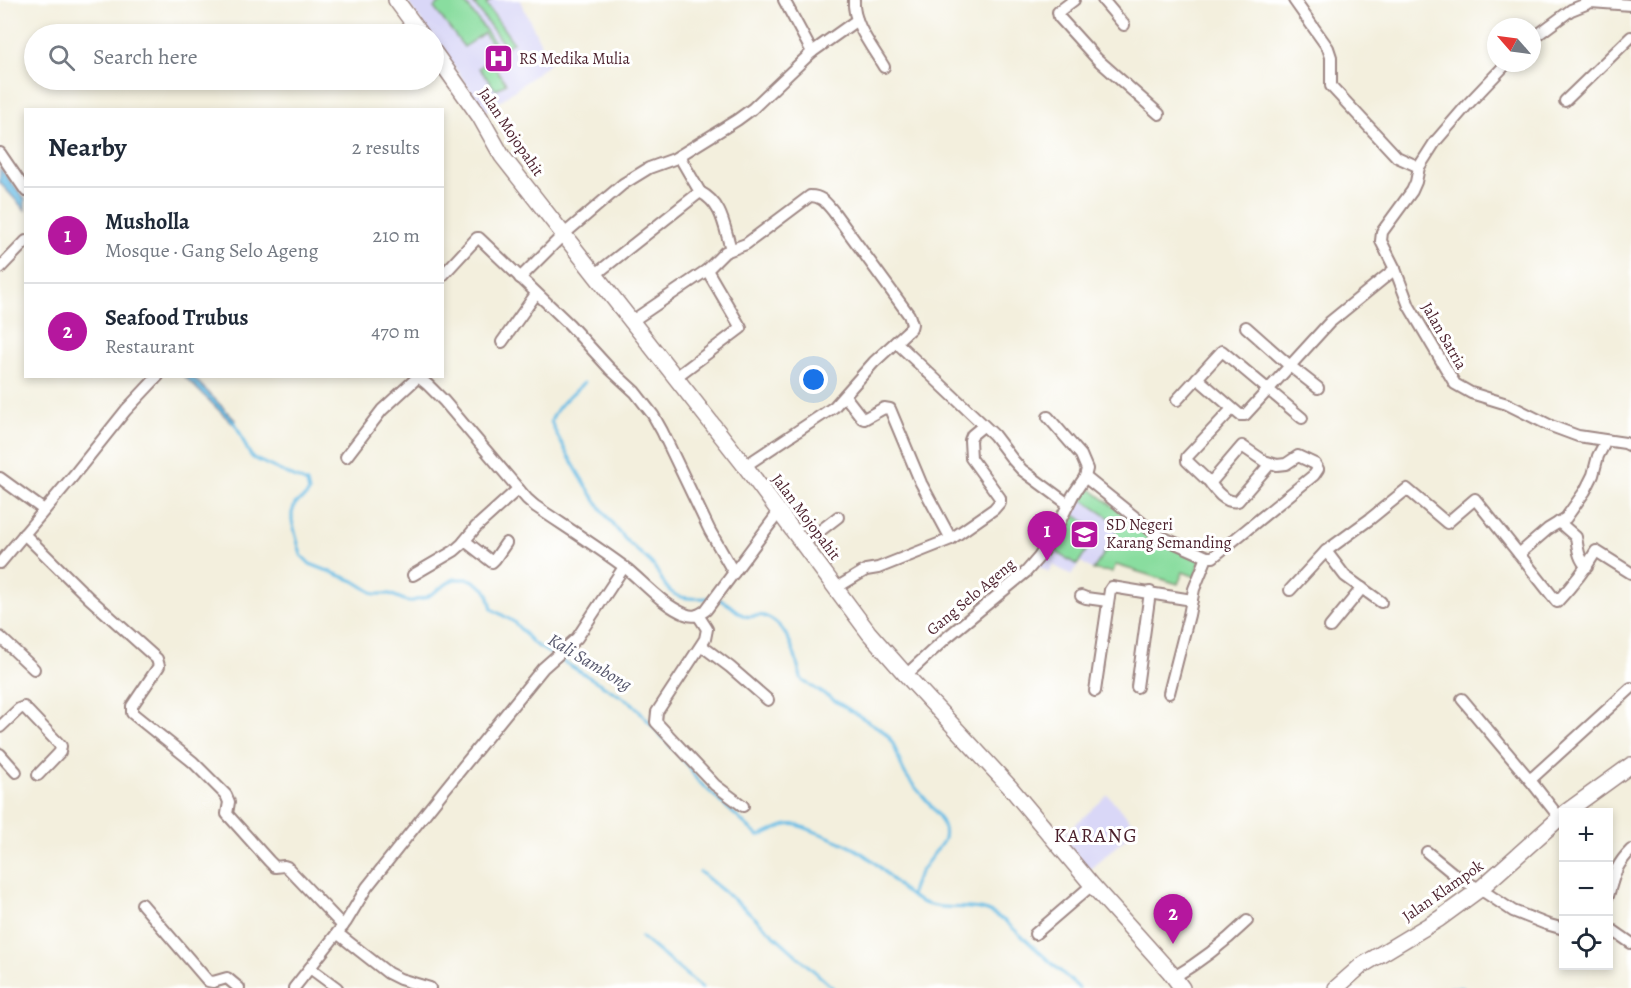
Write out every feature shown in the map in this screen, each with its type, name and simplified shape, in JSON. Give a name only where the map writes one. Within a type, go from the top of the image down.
[{"type":"street","points":[[396,0],[414,24]]},
{"type":"street","points":[[854,0],[856,20],[885,67]]},
{"type":"street","points":[[1074,0],[1058,12],[1059,17],[1097,59],[1159,114]]},
{"type":"street","points":[[1103,0],[1125,26]]},
{"type":"street","points":[[1294,0],[1328,48],[1331,57],[1331,86],[1397,157],[1419,167],[1435,142],[1499,72]]},
{"type":"street","points":[[788,2],[812,52]]},
{"type":"street","points":[[1541,32],[1571,10],[1591,2],[1631,5]]},
{"type":"street","points":[[520,278],[563,235],[623,184],[649,168],[679,156],[752,109],[812,52],[856,20]]},
{"type":"street","points":[[1565,101],[1631,37]]},
{"type":"street","name":"Jalan Mojopahit","points":[[444,66],[480,117],[502,156],[745,466],[869,633],[1009,786],[1178,982]]},
{"type":"street","points":[[0,153],[24,188]]},
{"type":"street","points":[[679,156],[700,192],[716,204],[731,249]]},
{"type":"street","name":"Jalan Satria","points":[[1419,167],[1418,177],[1412,191],[1383,229],[1381,235],[1383,245],[1409,306],[1455,384],[1471,393],[1508,404],[1568,433],[1583,438],[1625,443],[1631,446]]},
{"type":"street","points":[[596,274],[700,192]]},
{"type":"street","points":[[632,321],[707,270],[725,252],[747,244],[810,196],[822,198],[909,315],[911,328],[874,362],[834,406],[745,466]]},
{"type":"street","points":[[444,274],[479,238],[636,392],[653,415],[721,553],[734,573]]},
{"type":"street","points":[[0,268],[24,243]]},
{"type":"street","points":[[1197,378],[1232,409],[1240,415],[1245,415],[1330,322],[1395,269]]},
{"type":"street","points":[[676,378],[741,328],[707,270]]},
{"type":"street","points":[[502,342],[536,294]]},
{"type":"street","points":[[1246,327],[1318,388]]},
{"type":"street","points":[[896,342],[994,435],[1023,470],[1068,504]]},
{"type":"street","points":[[1177,400],[1222,351],[1302,418]]},
{"type":"street","points":[[0,563],[126,410],[156,378]]},
{"type":"street","points":[[346,457],[382,410],[416,378]]},
{"type":"street","points":[[419,378],[428,384],[444,401],[518,489],[536,506],[624,567],[663,600],[690,616],[702,613],[717,596],[779,512]]},
{"type":"street","points":[[845,396],[864,419],[884,408],[890,409],[921,483],[951,539]]},
{"type":"street","points":[[1232,409],[1187,457],[1187,461],[1228,501],[1233,502],[1238,501],[1270,464]]},
{"type":"street","points":[[1048,417],[1085,462],[1087,469],[1084,477],[1151,531],[1168,541],[1207,557],[1218,553],[1314,475],[1318,469],[1315,464],[1298,456],[1282,466],[1270,464],[1242,446],[1213,480],[1208,480]]},
{"type":"street","points":[[836,588],[866,570],[878,568],[951,539],[994,509],[1000,502],[1000,498],[971,458],[972,435],[983,426]]},
{"type":"street","points":[[1519,554],[1548,529],[1566,518],[1586,491],[1598,456],[1606,441]]},
{"type":"street","name":"Gang Selo Ageng","points":[[906,675],[1034,563],[1052,537],[1084,477]]},
{"type":"street","points":[[0,478],[44,510]]},
{"type":"street","points":[[413,575],[454,551],[476,527],[518,489]]},
{"type":"street","points":[[1290,590],[1326,551],[1407,489],[1447,523],[1475,499],[1557,602],[1573,586],[1596,551],[1631,573]]},
{"type":"street","points":[[803,544],[838,517]]},
{"type":"street","points":[[1559,522],[1576,537],[1578,552],[1587,567]]},
{"type":"street","points":[[24,534],[89,598],[157,659],[159,666],[132,706],[132,713],[193,762],[226,795],[229,802],[227,814],[268,861],[275,867],[287,867],[340,929],[388,974],[430,988]]},
{"type":"street","points":[[465,541],[492,562],[506,543]]},
{"type":"street","points":[[1326,551],[1345,576],[1380,602]]},
{"type":"street","points":[[1169,693],[1196,584],[1207,557]]},
{"type":"street","points":[[294,988],[340,929],[367,887],[549,663],[577,638],[624,567]]},
{"type":"street","points":[[1095,691],[1111,588],[1114,586],[1192,600]]},
{"type":"street","points":[[1330,627],[1362,588]]},
{"type":"street","points":[[1137,687],[1150,592]]},
{"type":"street","points":[[1081,596],[1108,601]]},
{"type":"street","points":[[702,613],[708,632],[702,646],[657,712],[656,722],[715,784],[743,807]]},
{"type":"street","points":[[0,637],[33,669]]},
{"type":"street","points":[[702,646],[768,700]]},
{"type":"street","points":[[1530,780],[1631,688]]},
{"type":"street","points":[[1462,699],[1559,811]]},
{"type":"street","points":[[0,727],[23,707],[61,746],[60,752],[38,775]]},
{"type":"street","points":[[0,754],[16,772]]},
{"type":"street","name":"Jalan Klampok","points":[[1573,808],[1631,765]]},
{"type":"street","name":"Jalan Klampok","points":[[1335,988],[1361,966],[1439,919],[1480,889],[1559,819]]},
{"type":"street","points":[[1613,880],[1617,867],[1631,850]]},
{"type":"street","points":[[1427,852],[1460,879],[1513,911],[1559,928]]},
{"type":"street","points":[[1035,934],[1092,885]]},
{"type":"street","points":[[142,904],[208,981],[213,982],[226,978],[239,988]]},
{"type":"street","points":[[1178,982],[1247,921]]},
{"type":"street","points":[[1613,930],[1631,943]]},
{"type":"street","points":[[310,968],[337,988]]},
{"type":"shaded area","name":"RS Medika Mulia","points":[[406,0],[520,0],[550,63],[486,112],[444,53],[444,24],[423,24]]},
{"type":"shaded area","name":"SD Negeri Karang Semanding","points":[[1077,496],[1114,521],[1115,537],[1093,570],[1081,562],[1071,575],[1053,565],[1049,572],[1036,565]]},
{"type":"shaded area","points":[[1108,795],[1137,828],[1089,870],[1061,837]]},
{"type":"green space","points":[[444,0],[463,0],[496,44],[493,46],[484,33],[464,47],[434,8]]},
{"type":"green space","points":[[471,0],[476,4],[482,0],[491,0],[486,4],[513,42],[498,53],[497,51],[504,45]]},
{"type":"green space","points":[[489,60],[506,83],[496,90],[479,68]]},
{"type":"green space","points":[[1083,485],[1157,540],[1199,559],[1196,577],[1183,572],[1178,584],[1116,565],[1112,572],[1093,570],[1116,533],[1114,521],[1077,496]]},
{"type":"green space","points":[[1072,513],[1099,531],[1077,565],[1050,548]]},
{"type":"water","points":[[0,168],[24,198],[24,209],[0,183]]},
{"type":"water","points":[[186,378],[194,378],[235,420],[232,423]]},
{"type":"waterway","points":[[584,383],[561,405],[551,421],[581,477],[617,529],[628,543],[652,564],[671,592],[687,598],[711,598]]},
{"type":"waterway","name":"Kali Sambong","points":[[231,419],[253,458],[307,483],[309,492],[295,504],[292,521],[301,555],[310,564],[354,581],[375,594],[390,594],[409,602],[427,597],[454,579],[472,580],[485,589],[492,609],[514,622],[534,644],[632,703],[686,763],[697,780],[758,836],[786,825],[798,825],[861,852],[876,863],[900,888],[921,902],[929,905],[990,912],[1005,921],[1079,988]]},
{"type":"waterway","points":[[717,599],[726,602],[745,616],[764,616],[773,620],[790,641],[803,681],[882,730],[891,740],[906,775],[932,806],[943,824],[945,833],[943,841],[915,882],[911,896]]},
{"type":"waterway","points":[[700,872],[833,988]]},
{"type":"waterway","points":[[641,937],[702,988]]},
{"type":"waterway","name":"Kali Sambong","points":[[1450,988],[1463,988]]},
{"type":"place","name":"RS Medika Mulia","points":[[498,59]]},
{"type":"place","name":"SD Negeri Karang Semanding","points":[[1085,534]]},
{"type":"place","name":"Musholla","points":[[1047,561]]},
{"type":"place","name":"Seafood Trubus","points":[[1173,944]]},
{"type":"district","name":"KARANG","points":[[1096,835]]}]
